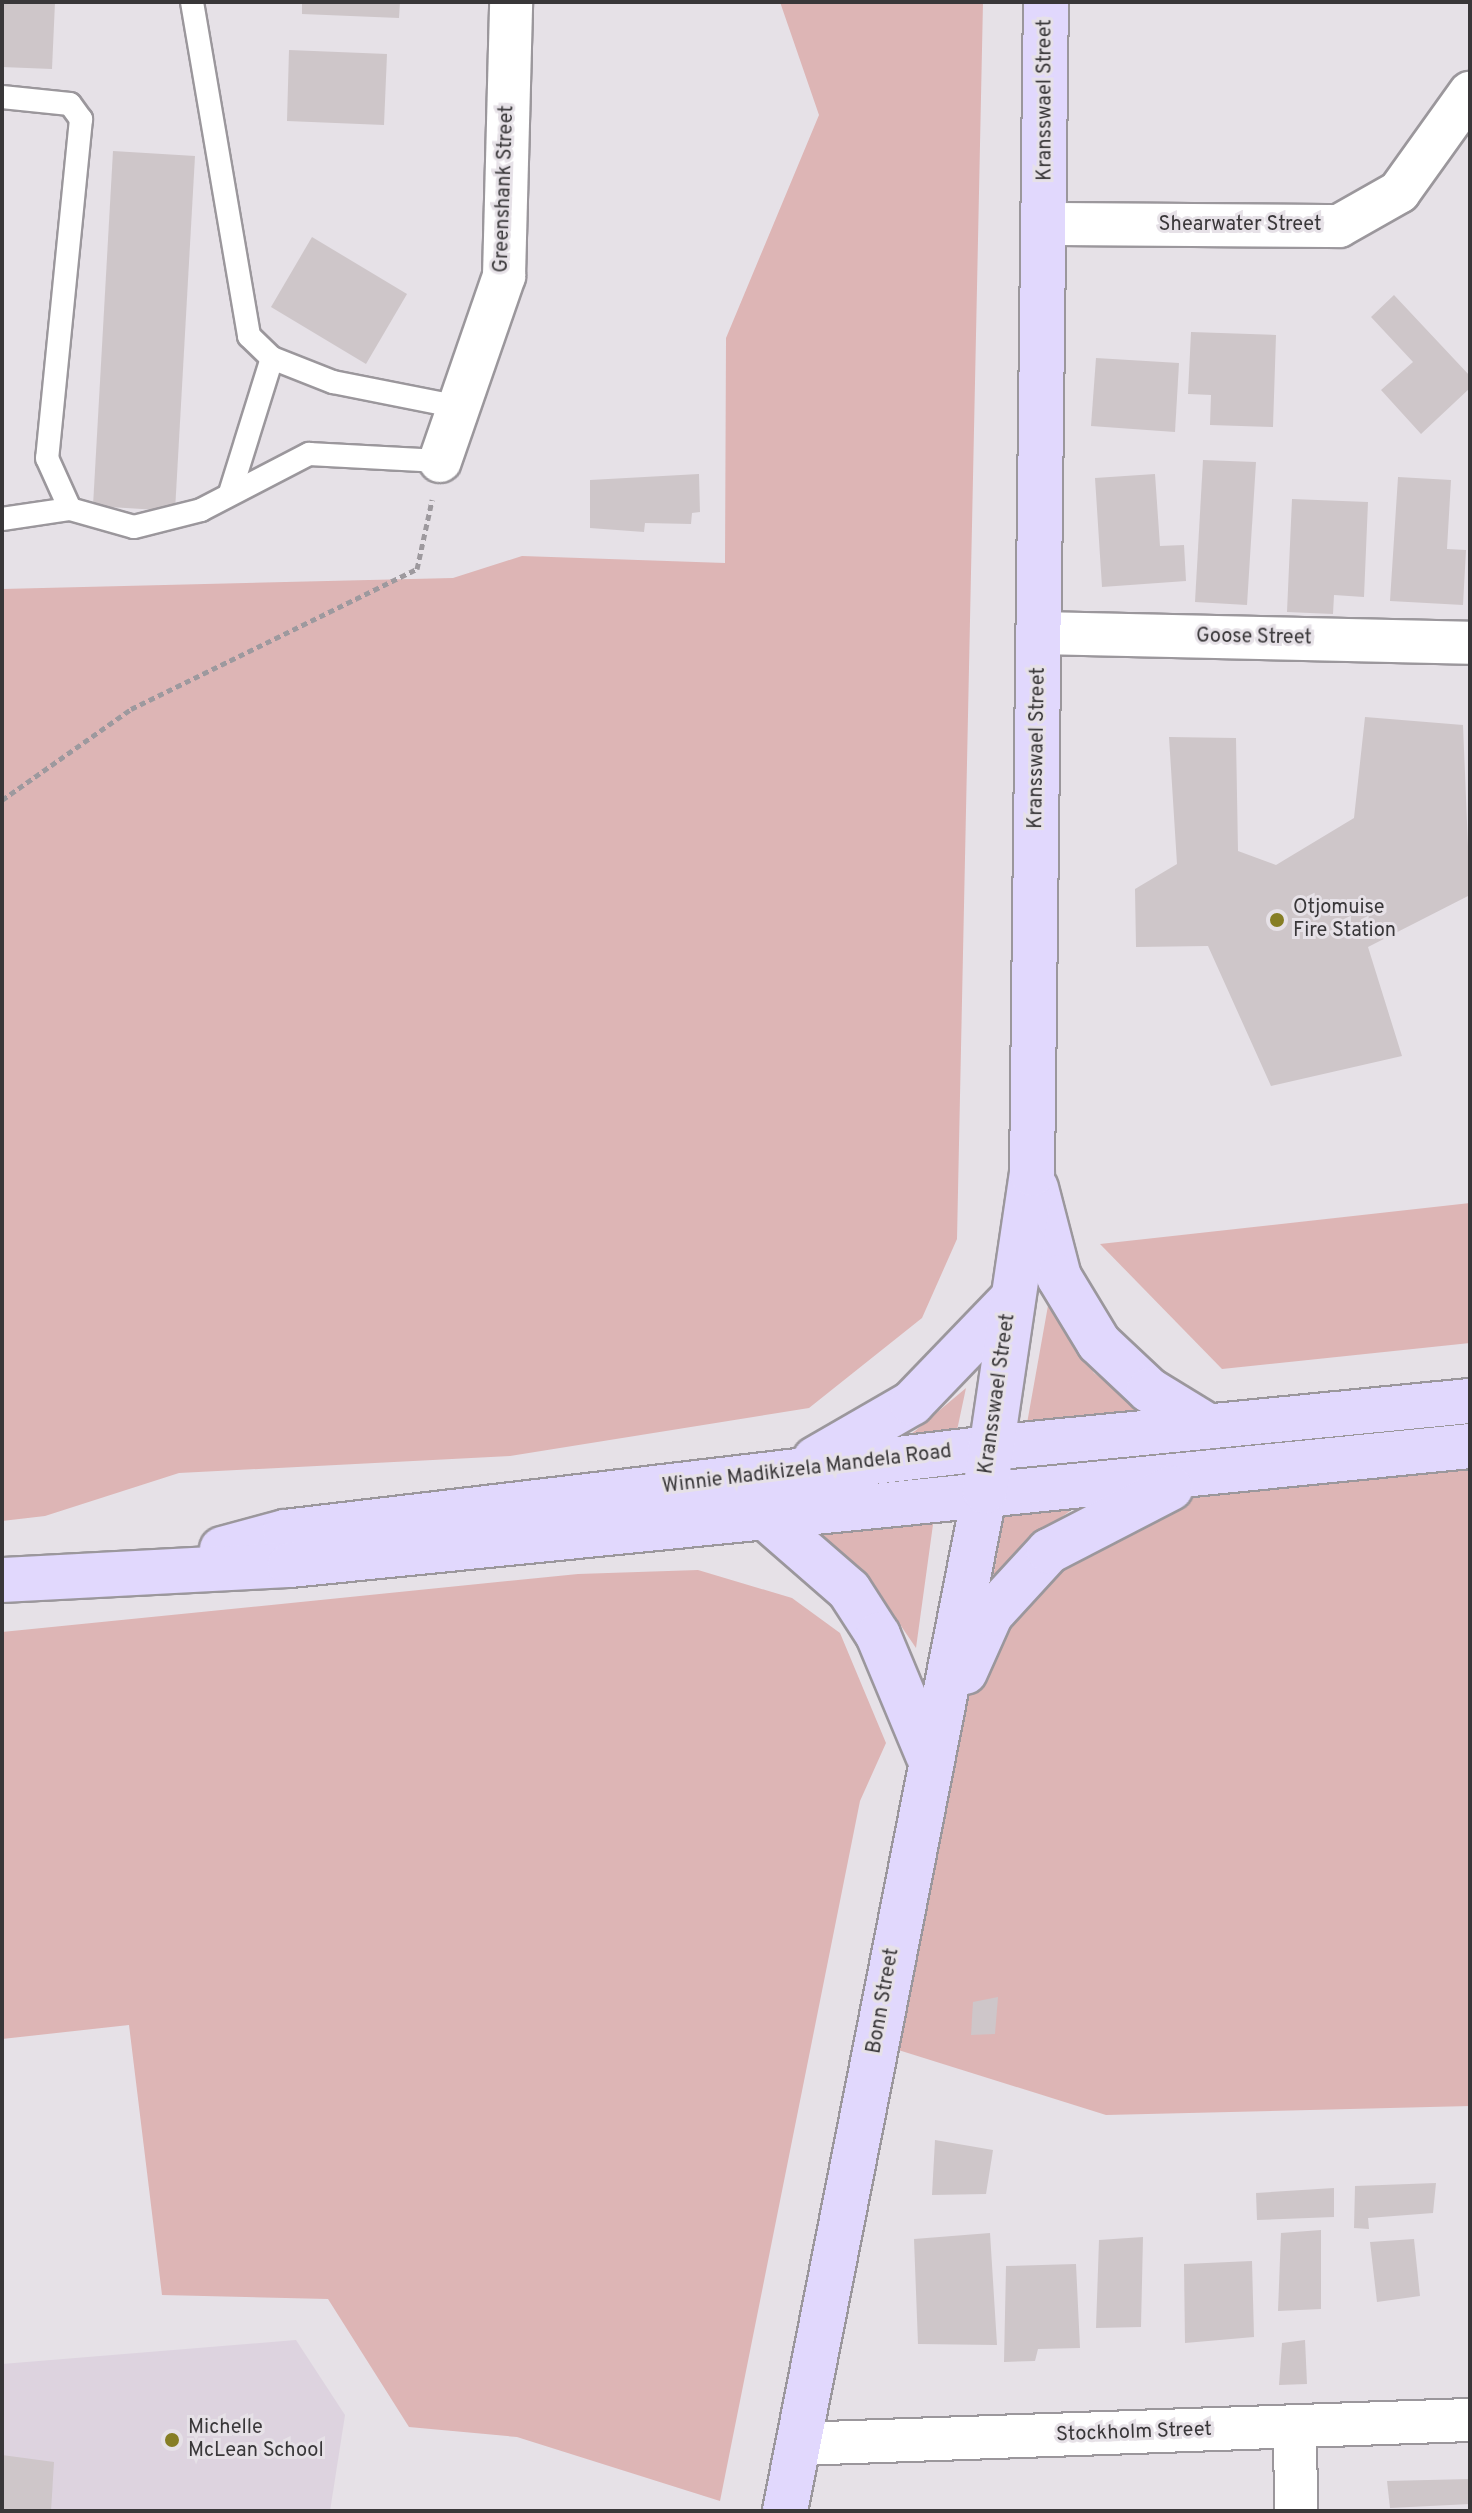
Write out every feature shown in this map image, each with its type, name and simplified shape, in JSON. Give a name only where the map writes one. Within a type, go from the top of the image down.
[{"type":"main road","name":"Kransswael Street","points":[[985,1491],[1010,1301],[1032,1174],[1046,224],[1046,2]]},
{"type":"main road","points":[[1032,1174],[1059,1277],[1099,1343],[1149,1390],[1208,1426]]},
{"type":"main road","points":[[780,1473],[828,1455],[912,1403],[1010,1301]]},
{"type":"main road","name":"Winnie Madikizela Mandela Road","points":[[149,1567],[285,1532],[990,1448],[1470,1401]]},
{"type":"main road","name":"Winnie Madikizela Mandela Road","points":[[2,1580],[149,1567],[290,1565],[765,1517],[985,1491],[1207,1475],[1470,1446]]},
{"type":"main road","points":[[928,1755],[991,1614],[1017,1580],[1049,1551],[1144,1498],[1207,1475]]},
{"type":"main road","name":"Bonn Street","points":[[785,2511],[928,1755],[985,1491]]},
{"type":"main road","points":[[765,1517],[849,1590],[878,1635],[928,1755]]},
{"type":"street","name":"Greenshank Street","points":[[440,461],[504,276],[511,2]]},
{"type":"street","name":"Shearwater Street","points":[[1046,224],[1339,226],[1399,192],[1470,93]]},
{"type":"street","name":"Goose Street","points":[[1039,633],[1470,643]]},
{"type":"street","name":"Stockholm Street","points":[[798,2444],[1470,2420]]},
{"type":"street","points":[[1295,2428],[1296,2511]]},
{"type":"lane","points":[[192,2],[249,336],[272,358],[333,382],[459,407]]},
{"type":"lane","points":[[2,97],[70,104],[81,119],[47,458],[70,509]]},
{"type":"lane","points":[[230,493],[272,358]]},
{"type":"lane","points":[[2,519],[70,509],[134,527],[201,510],[309,454],[440,461]]},
{"type":"path","points":[[2,800],[131,709],[417,569],[440,461]]},
{"type":"shaded area","points":[[780,2],[983,2],[957,1239],[922,1318],[809,1408],[510,1456],[179,1473],[45,1516],[2,1521],[2,589],[453,578],[522,556],[725,563],[726,338],[819,115]]},
{"type":"shaded area","points":[[1470,1203],[1470,1343],[1222,1369],[1100,1244]]},
{"type":"shaded area","points":[[1049,1300],[1094,1373],[1148,1412],[1026,1429]]},
{"type":"shaded area","points":[[966,1388],[956,1435],[889,1449],[915,1431]]},
{"type":"shaded area","points":[[1470,1446],[1470,2106],[1106,2115],[876,2043],[928,1755],[991,1614],[1144,1498]]},
{"type":"shaded area","points":[[1096,1493],[1040,1532],[993,1577],[1007,1501]]},
{"type":"shaded area","points":[[935,1510],[916,1648],[863,1570],[798,1524]]},
{"type":"shaded area","points":[[698,1570],[792,1598],[840,1633],[886,1743],[860,1801],[720,2501],[517,2437],[409,2427],[328,2299],[162,2295],[129,2025],[2,2039],[2,1632],[578,1574]]},
{"type":"shaded area","name":"Michelle McLean School","points":[[296,2340],[345,2415],[330,2511],[2,2511],[2,2364]]},
{"type":"building","points":[[2,2],[55,2],[52,69],[2,67]]},
{"type":"building","points":[[302,2],[400,2],[399,18],[302,14]]},
{"type":"building","points":[[289,50],[387,54],[384,125],[287,121]]},
{"type":"building","points":[[113,151],[195,156],[175,511],[93,506]]},
{"type":"building","points":[[312,237],[407,294],[366,364],[271,307]]},
{"type":"building","points":[[1394,295],[1470,376],[1470,388],[1421,434],[1381,390],[1413,362],[1371,317]]},
{"type":"building","points":[[1191,332],[1276,335],[1273,427],[1210,425],[1211,395],[1188,394]]},
{"type":"building","points":[[1096,358],[1179,363],[1175,432],[1091,426]]},
{"type":"building","points":[[1203,460],[1256,462],[1247,605],[1195,602]]},
{"type":"building","points":[[699,474],[700,512],[692,513],[691,524],[645,523],[644,532],[590,528],[590,480]]},
{"type":"building","points":[[1155,474],[1160,546],[1184,545],[1186,581],[1102,587],[1095,478]]},
{"type":"building","points":[[1398,477],[1451,480],[1447,549],[1466,550],[1463,605],[1390,601]]},
{"type":"building","points":[[1292,499],[1368,502],[1364,597],[1334,595],[1333,614],[1287,612]]},
{"type":"building","name":"Otjomuise Fire Station","points":[[1365,717],[1463,725],[1470,895],[1368,947],[1402,1056],[1271,1086],[1208,946],[1136,947],[1135,889],[1177,864],[1169,737],[1236,738],[1238,851],[1276,865],[1354,818]]},
{"type":"building","points":[[998,1997],[995,2034],[971,2035],[973,2002]]},
{"type":"building","points":[[935,2140],[993,2150],[986,2194],[932,2195]]},
{"type":"building","points":[[1436,2183],[1433,2213],[1368,2218],[1369,2229],[1354,2228],[1355,2186]]},
{"type":"building","points":[[1334,2188],[1334,2217],[1257,2220],[1256,2193]]},
{"type":"building","points":[[1321,2230],[1321,2309],[1278,2311],[1281,2233]]},
{"type":"building","points":[[990,2233],[997,2345],[918,2344],[914,2239]]},
{"type":"building","points":[[1143,2237],[1141,2327],[1096,2328],[1099,2240]]},
{"type":"building","points":[[1414,2239],[1420,2296],[1377,2302],[1370,2242]]},
{"type":"building","points":[[1252,2261],[1254,2337],[1185,2343],[1184,2264]]},
{"type":"building","points":[[1076,2264],[1080,2348],[1038,2349],[1035,2361],[1004,2362],[1006,2266]]},
{"type":"building","points":[[1305,2340],[1307,2384],[1279,2385],[1282,2343]]},
{"type":"building","points":[[2,2455],[54,2462],[51,2511],[2,2511]]},
{"type":"building","points":[[1470,2479],[1470,2504],[1390,2508],[1387,2481]]},
{"type":"place","name":"Otjomuise Fire Station","points":[[1277,920]]},
{"type":"place","name":"Michelle McLean School","points":[[172,2440]]}]
